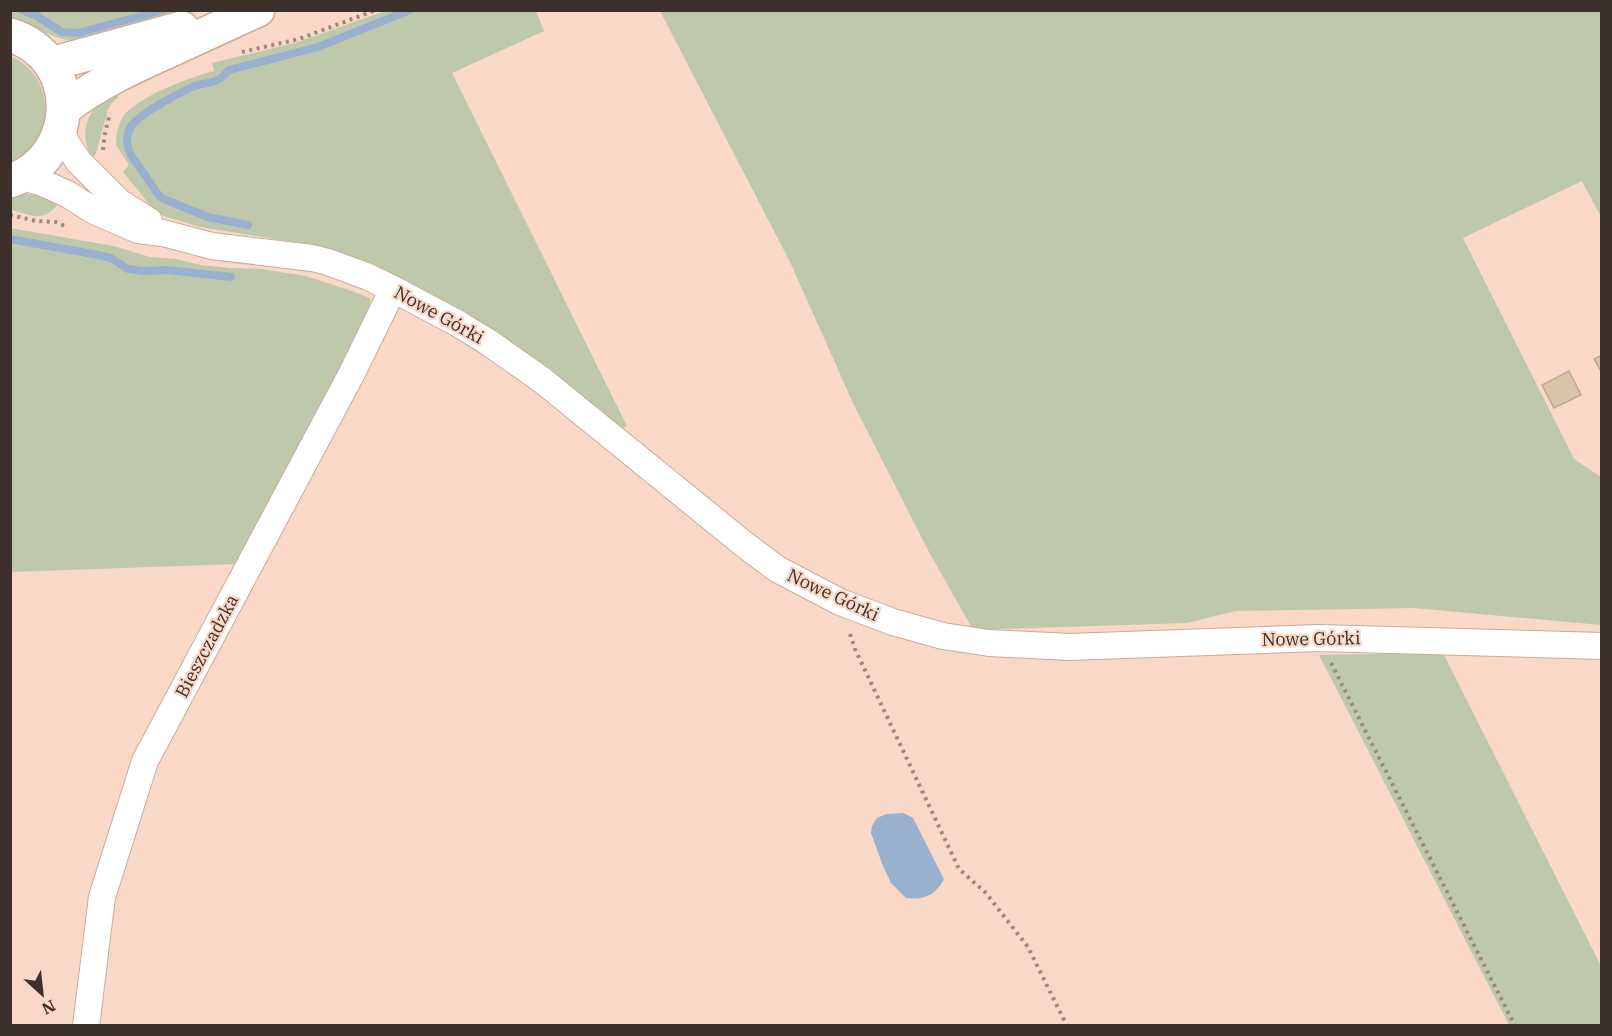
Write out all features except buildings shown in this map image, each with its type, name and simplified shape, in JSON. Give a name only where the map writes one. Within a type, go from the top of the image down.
[{"type":"main road","points":[[51,64],[247,10]]},
{"type":"main road","points":[[16,179],[40,164],[52,150],[63,119],[78,98],[144,62],[258,10]]},
{"type":"main road","points":[[10,35],[20,38],[37,49],[51,64],[61,85],[63,119]]},
{"type":"street","name":"Nowe Górki","points":[[63,119],[65,141],[79,162],[119,202],[148,220],[163,233]]},
{"type":"street","name":"Nowe Górki","points":[[16,179],[40,182],[69,195],[94,211],[152,233],[163,233],[212,246],[312,258],[366,276],[393,289],[457,323],[542,380],[777,569],[840,602],[893,622],[943,636],[989,643],[1070,646],[1319,638],[1602,646]]},
{"type":"street","name":"Bieszczadzka","points":[[86,1026],[102,897],[145,762],[352,372],[393,289]]},
{"type":"path","points":[[241,52],[298,39],[376,10]]},
{"type":"path","points":[[104,155],[105,133],[111,111]]},
{"type":"path","points":[[10,215],[36,221],[56,222]]},
{"type":"path","points":[[840,602],[855,649],[959,869],[985,892],[1028,947],[1067,1026]]},
{"type":"path","points":[[1319,638],[1515,1026]]},
{"type":"green space","points":[[10,11],[190,11],[76,41],[59,38],[11,18]]},
{"type":"green space","points":[[385,11],[536,11],[544,31],[452,73],[627,426],[619,431],[490,329],[406,281],[369,262],[317,246],[200,227],[157,214],[123,172],[129,165],[116,145],[122,118],[129,110],[151,95],[214,71],[212,63],[298,42]]},
{"type":"green space","points":[[660,11],[1601,11],[1601,217],[1582,181],[1463,238],[1574,459],[1601,477],[1601,625],[1414,608],[1235,611],[1187,623],[973,630],[929,552],[853,403],[790,262]]},
{"type":"green space","points":[[10,56],[25,65],[36,78],[43,93],[45,109],[43,125],[37,140],[26,153],[11,162]]},
{"type":"green space","points":[[110,93],[119,97],[108,110],[92,160],[86,142],[86,127],[99,102]]},
{"type":"green space","points":[[25,194],[41,195],[59,203],[48,214],[42,216],[32,216],[11,210],[11,197]]},
{"type":"green space","points":[[10,228],[114,246],[150,257],[306,276],[370,298],[371,312],[237,564],[11,572]]},
{"type":"green space","points":[[1443,653],[1601,966],[1601,1025],[1509,1025],[1319,655]]},
{"type":"water","points":[[904,813],[913,818],[944,879],[928,896],[906,898],[891,883],[871,833],[877,818],[886,814]]},
{"type":"waterway","points":[[22,10],[35,15],[62,32],[78,33],[163,10]]},
{"type":"waterway","points":[[248,225],[208,217],[160,197],[131,155],[127,142],[130,128],[158,105],[192,87],[219,79],[229,70],[318,47],[410,10]]},
{"type":"waterway","points":[[10,239],[111,258],[128,269],[167,270],[231,277]]}]
